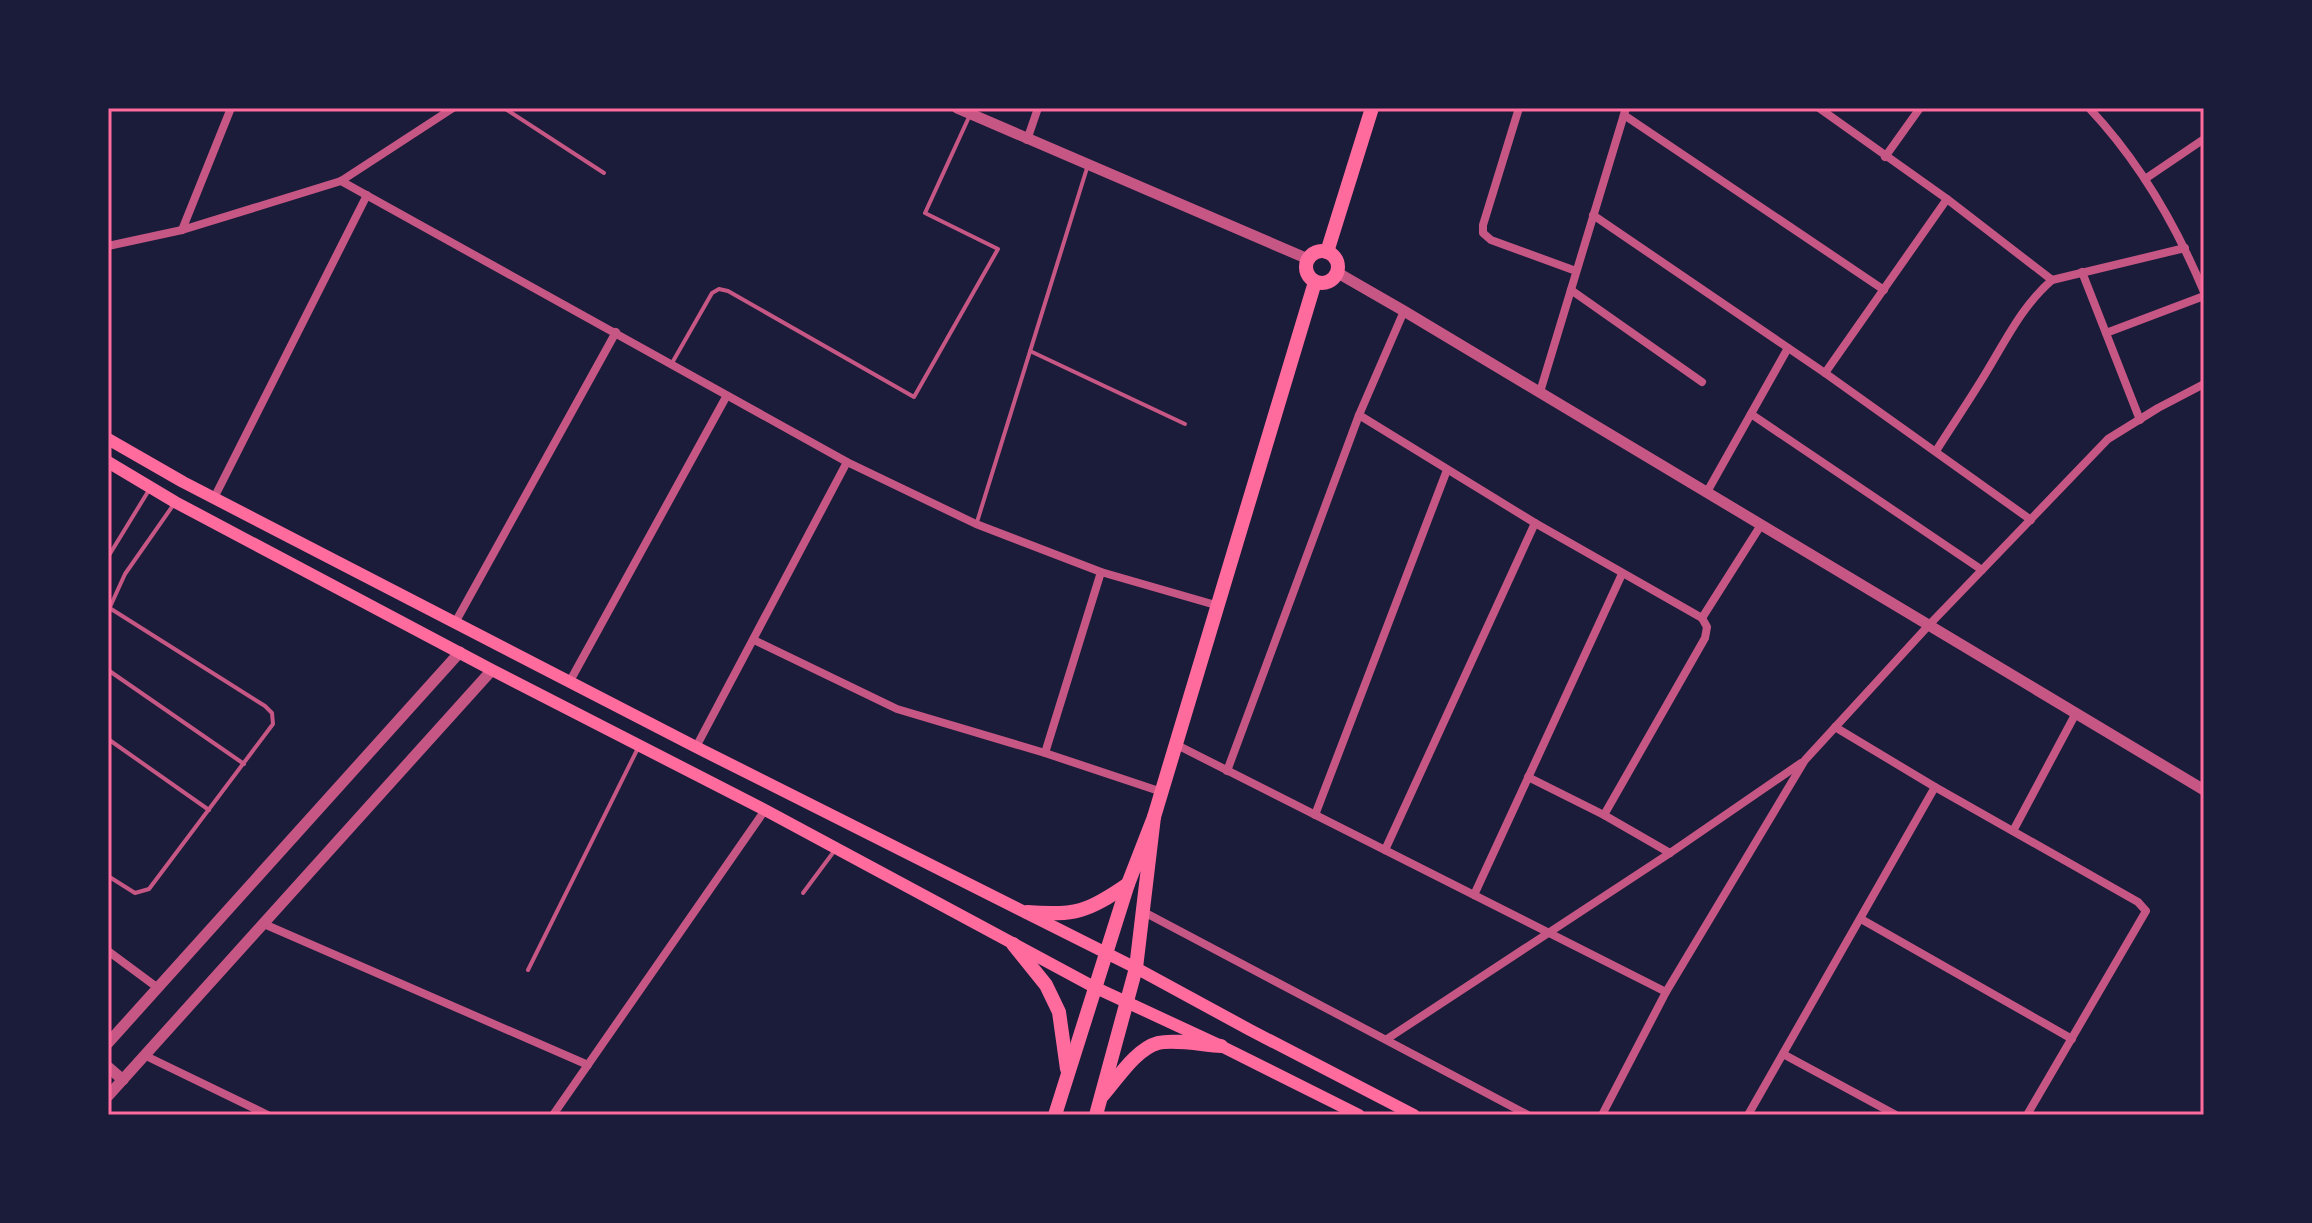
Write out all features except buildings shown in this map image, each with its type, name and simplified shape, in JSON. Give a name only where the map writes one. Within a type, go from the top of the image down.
[{"type":"main road","points":[[1327,252],[1372,108]]},
{"type":"main road","points":[[1316,252],[1327,252],[1338,263],[1338,273],[1326,284],[1315,282],[1306,270],[1308,259],[1316,252]]},
{"type":"main road","points":[[1055,1115],[1094,987],[1177,745],[1315,282]]},
{"type":"main road","points":[[108,439],[214,498],[696,747],[1136,968],[1414,1115]]},
{"type":"main road","points":[[108,462],[175,502],[765,810],[1094,987],[1359,1115]]},
{"type":"main road","points":[[1096,1115],[1136,968],[1154,817]]},
{"type":"main road","points":[[1027,912],[1055,914],[1093,908],[1128,884]]},
{"type":"main road","points":[[1013,944],[1046,985],[1059,1012],[1068,1075]]},
{"type":"main road","points":[[1101,1098],[1147,1048],[1159,1043],[1221,1046]]},
{"type":"street","points":[[182,230],[231,108]]},
{"type":"street","points":[[108,246],[182,230],[341,181],[453,108]]},
{"type":"street","points":[[957,108],[1308,259]]},
{"type":"street","points":[[1027,140],[1038,108]]},
{"type":"street","points":[[1519,108],[1483,233],[1491,240],[1576,271]]},
{"type":"street","points":[[1819,108],[1947,199],[2052,280]]},
{"type":"street","points":[[1885,157],[1920,108]]},
{"type":"street","points":[[2089,108],[2145,179],[2185,248],[2204,294],[2106,333]]},
{"type":"street","points":[[1540,392],[1625,112],[1884,290]]},
{"type":"street","points":[[2145,179],[2204,139]]},
{"type":"street","points":[[341,181],[847,462],[976,524],[1101,572],[1220,606]]},
{"type":"street","points":[[214,498],[367,195]]},
{"type":"street","points":[[1825,373],[1947,199]]},
{"type":"street","points":[[1593,215],[1825,373],[2031,520]]},
{"type":"street","points":[[1936,451],[2011,329],[2035,294],[2052,280],[2185,248]]},
{"type":"street","points":[[2082,272],[2140,420]]},
{"type":"street","points":[[1338,273],[2204,790]]},
{"type":"street","points":[[1571,290],[1702,382]]},
{"type":"street","points":[[1227,771],[1359,415],[1404,311]]},
{"type":"street","points":[[456,621],[616,332]]},
{"type":"street","points":[[1707,492],[1788,348]]},
{"type":"street","points":[[1602,1115],[1666,992],[1805,760],[1929,625],[2108,439],[2204,384]]},
{"type":"street","points":[[570,681],[726,397]]},
{"type":"street","points":[[1751,414],[1982,570]]},
{"type":"street","points":[[1359,415],[1535,523],[1702,618],[1707,627],[1705,638],[1604,815]]},
{"type":"street","points":[[696,747],[847,462]]},
{"type":"street","points":[[1315,815],[1447,470]]},
{"type":"street","points":[[1385,850],[1535,523]]},
{"type":"street","points":[[1702,618],[1761,525]]},
{"type":"street","points":[[1045,753],[1101,572]]},
{"type":"street","points":[[1474,895],[1622,574]]},
{"type":"street","points":[[754,640],[897,709],[1162,792]]},
{"type":"street","points":[[108,1043],[460,652]]},
{"type":"street","points":[[108,1096],[492,670]]},
{"type":"street","points":[[2013,831],[2076,713]]},
{"type":"street","points":[[1835,727],[2138,902],[2146,911],[2027,1115]]},
{"type":"street","points":[[1177,745],[1666,992]]},
{"type":"street","points":[[1387,1039],[1670,853],[1805,760]]},
{"type":"street","points":[[1528,777],[1670,853]]},
{"type":"street","points":[[1748,1115],[1935,787]]},
{"type":"street","points":[[553,1115],[765,810]]},
{"type":"street","points":[[1142,911],[1528,1115]]},
{"type":"street","points":[[1861,919],[2072,1039]]},
{"type":"street","points":[[264,924],[588,1065]]},
{"type":"street","points":[[108,951],[158,988]]},
{"type":"street","points":[[1783,1054],[1896,1115]]},
{"type":"street","points":[[146,1056],[268,1115]]},
{"type":"street","points":[[108,1067],[123,1080]]},
{"type":"lane","points":[[504,108],[604,173]]},
{"type":"lane","points":[[672,363],[712,293],[719,289],[728,291],[914,397],[998,249],[925,213],[970,114]]},
{"type":"lane","points":[[976,524],[1088,166]]},
{"type":"lane","points":[[1030,351],[1185,424]]},
{"type":"lane","points":[[108,557],[150,488]]},
{"type":"lane","points":[[108,876],[130,891],[145,892],[271,729],[273,718],[269,709],[109,607],[125,574],[175,502]]},
{"type":"lane","points":[[108,670],[244,764]]},
{"type":"lane","points":[[108,739],[209,810]]},
{"type":"lane","points":[[528,970],[639,745]]},
{"type":"lane","points":[[803,893],[836,848]]}]
